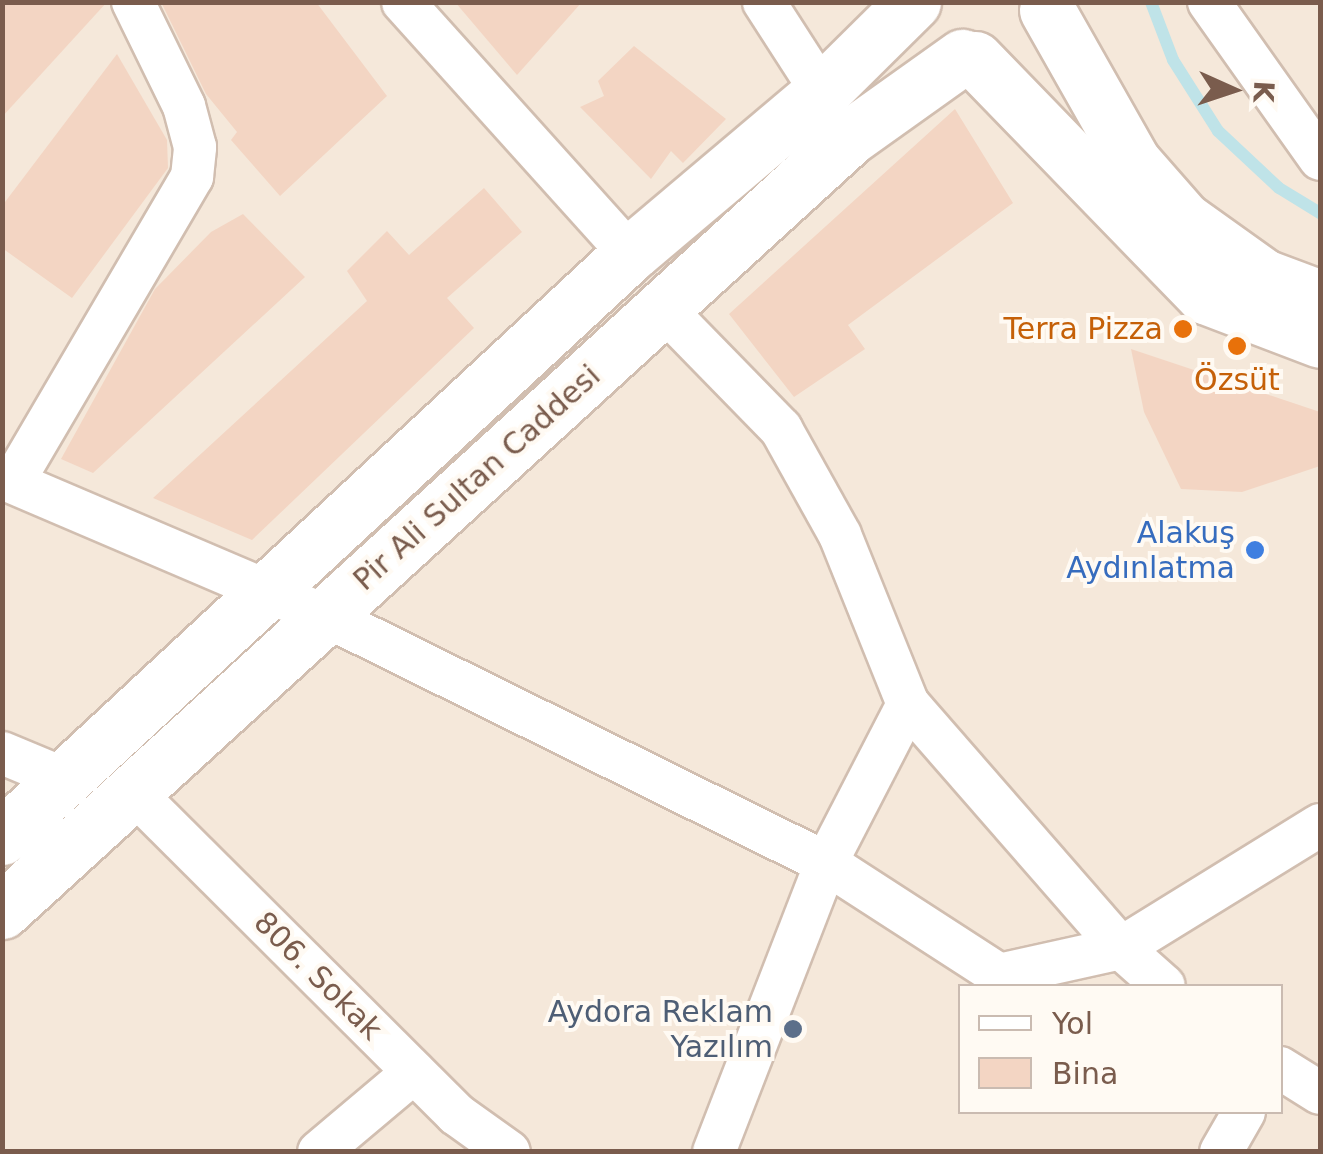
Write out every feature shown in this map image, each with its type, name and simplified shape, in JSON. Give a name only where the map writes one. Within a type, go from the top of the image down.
[{"type":"main road","points":[[2,837],[67,780],[261,592],[630,254],[822,92],[915,2],[929,32],[968,58],[1205,296],[1320,340]]},
{"type":"main road","points":[[968,58],[1020,49],[1047,6],[1133,162],[1184,220],[1264,277],[1320,298]]},
{"type":"main road","name":"Pir Ali Sultan Caddesi","points":[[2,911],[850,137],[968,58]]},
{"type":"street","points":[[133,2],[184,106],[195,147],[192,178],[8,480],[261,592],[326,616],[826,863],[998,975],[1121,948],[1320,824]]},
{"type":"street","points":[[403,2],[630,254]]},
{"type":"street","points":[[764,2],[822,92]]},
{"type":"street","points":[[1209,2],[1320,159]]},
{"type":"street","points":[[663,308],[781,429],[840,536],[908,704],[1121,948],[1162,984]]},
{"type":"street","points":[[714,1152],[826,863],[908,704]]},
{"type":"street","points":[[2,753],[67,780]]},
{"type":"street","name":"806. Sokak","points":[[133,792],[456,1114],[510,1152]]},
{"type":"street","points":[[1283,1070],[1320,1093]]},
{"type":"street","points":[[319,1152],[414,1072]]},
{"type":"street","points":[[1221,1152],[1243,1114]]},
{"type":"shaded area","points":[[2,3],[1320,3],[1320,1151],[3,1151]]},
{"type":"building","points":[[2,2],[107,2],[2,117]]},
{"type":"building","points":[[161,2],[316,2],[387,96],[280,196],[231,140],[237,132],[206,94]]},
{"type":"building","points":[[455,2],[582,2],[517,75]]},
{"type":"building","points":[[634,46],[726,119],[683,163],[671,151],[651,179],[580,107],[604,96],[598,81]]},
{"type":"building","points":[[117,54],[167,140],[168,168],[72,298],[2,248],[2,206]]},
{"type":"building","points":[[955,109],[1013,203],[848,325],[865,349],[794,397],[729,314]]},
{"type":"building","points":[[484,188],[522,232],[447,298],[474,328],[252,540],[153,498],[367,301],[347,271],[387,231],[409,255]]},
{"type":"building","points":[[243,214],[305,277],[93,473],[61,459],[155,289],[211,232]]},
{"type":"building","points":[[1131,349],[1320,412],[1320,466],[1242,492],[1181,489],[1144,412]]},
{"type":"waterway","points":[[1151,2],[1173,60],[1218,131],[1279,188],[1320,213]]},
{"type":"place","name":"Terra Pizza","points":[[1183,329]]},
{"type":"place","name":"Özsüt","points":[[1237,346]]},
{"type":"place","name":"Alakuş Aydınlatma","points":[[1255,550]]},
{"type":"place","name":"Aydora Reklam Yazılım","points":[[793,1029]]}]
